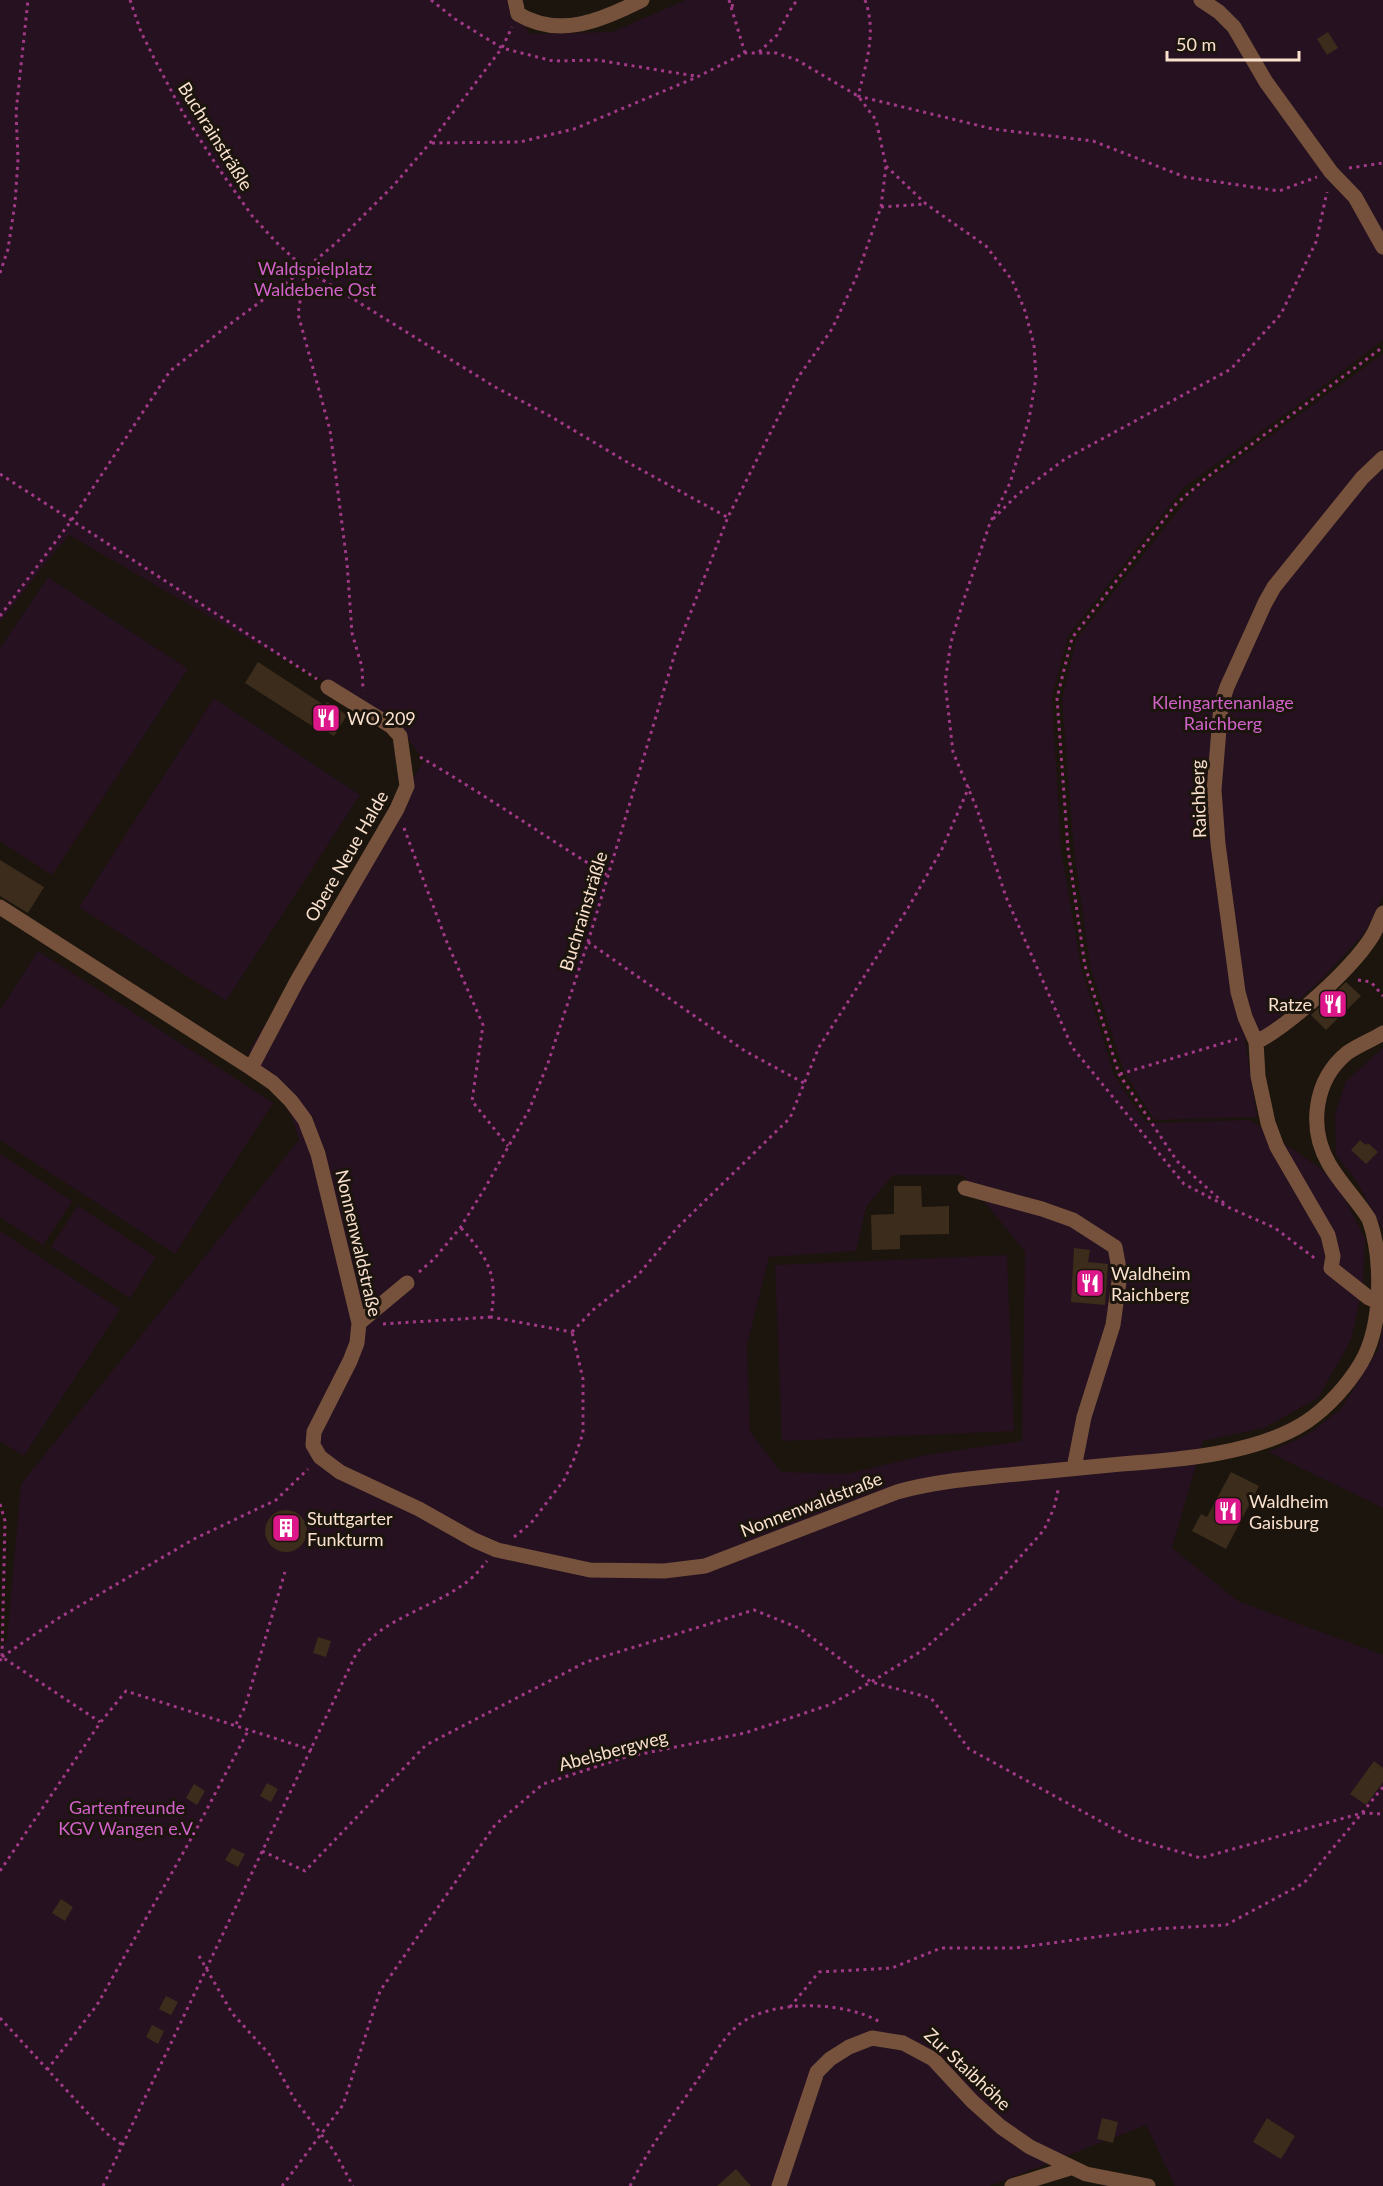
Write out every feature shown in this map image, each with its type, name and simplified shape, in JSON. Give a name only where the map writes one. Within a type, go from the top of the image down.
[{"type":"street","points":[[515,0],[518,14],[532,23],[552,27],[590,22],[614,14],[642,0]]},
{"type":"street","points":[[1201,0],[1219,12],[1233,27],[1266,82],[1331,172],[1355,197],[1383,248]]},
{"type":"street","name":"Raichberg","points":[[1331,1268],[1333,1256],[1328,1235],[1277,1147],[1268,1123],[1258,1076],[1254,1038],[1238,992],[1218,843],[1214,790],[1221,705],[1265,603],[1274,586],[1362,478],[1383,458]]},
{"type":"street","name":"Obere Neue Halde","points":[[251,1068],[297,981],[397,809],[408,786],[400,736],[391,726],[328,687]]},
{"type":"street","name":"Nonnenwaldstraße","points":[[0,907],[273,1083],[291,1101],[305,1120],[318,1154],[359,1323],[357,1343],[350,1361],[314,1432],[313,1445],[320,1457],[340,1472],[419,1509],[474,1540],[497,1550],[590,1570],[664,1571],[705,1566],[897,1492],[925,1484],[1170,1461],[1208,1455],[1244,1447],[1282,1434],[1306,1422],[1340,1390],[1361,1363],[1374,1335],[1380,1303],[1382,1259],[1370,1220],[1329,1164],[1321,1148],[1316,1112],[1320,1092],[1332,1071],[1347,1053],[1383,1033]]},
{"type":"street","points":[[1254,1038],[1271,1035],[1339,977],[1371,938],[1383,913]]},
{"type":"street","points":[[965,1188],[1073,1220],[1114,1247],[1120,1274],[1113,1325],[1069,1469]]},
{"type":"street","points":[[1331,1268],[1369,1298],[1380,1303]]},
{"type":"street","points":[[359,1323],[407,1283]]},
{"type":"street","name":"Zur Staibhöhe","points":[[779,2186],[818,2072],[830,2059],[849,2046],[872,2038],[903,2043],[933,2059],[972,2102],[1001,2127],[1030,2147],[1070,2168],[1093,2176],[1148,2186]]},
{"type":"street","points":[[1012,2186],[1070,2168]]},
{"type":"path","points":[[0,273],[8,249],[15,203],[18,159],[16,112],[28,0]]},
{"type":"path","name":"Buchrainsträßle","points":[[130,0],[141,33],[155,60],[183,113],[219,169],[253,217],[306,269],[495,387],[728,517]]},
{"type":"path","points":[[431,0],[455,19],[502,48],[553,61],[597,60],[697,77]]},
{"type":"path","points":[[729,0],[745,53]]},
{"type":"path","points":[[731,9],[734,0]]},
{"type":"path","points":[[758,53],[777,35],[798,0]]},
{"type":"path","points":[[865,0],[871,14],[870,44],[858,96],[876,120],[886,166],[926,204],[986,246],[1012,280],[1025,311],[1034,345],[1036,378],[1029,419],[1010,483],[990,523],[951,642],[945,682],[953,752],[969,787],[1006,897],[1072,1047],[1184,1184],[1275,1228],[1331,1268]]},
{"type":"path","points":[[0,616],[71,520],[170,371],[306,269],[361,218],[430,143],[502,48],[510,32]]},
{"type":"path","points":[[430,143],[520,142],[574,129],[697,77],[745,53],[776,53],[797,60],[858,96],[993,129],[1093,141],[1185,177],[1279,191],[1331,172],[1383,163]]},
{"type":"path","name":"Buchrainsträßle","points":[[407,1283],[434,1259],[460,1228],[529,1110],[548,1063],[588,942],[676,650],[728,517],[799,376],[832,329],[856,278],[881,207],[886,166]]},
{"type":"path","points":[[990,523],[1017,495],[1065,459],[1231,369],[1281,314],[1316,242],[1331,172]]},
{"type":"path","points":[[881,207],[926,204]]},
{"type":"path","points":[[306,269],[297,314],[330,430],[352,633],[364,683],[362,707]]},
{"type":"path","points":[[1230,1208],[1176,1161],[1119,1074],[1085,966],[1068,849],[1057,698],[1072,638],[1176,504],[1206,478],[1383,347]]},
{"type":"path","points":[[0,474],[328,687]]},
{"type":"path","points":[[403,747],[462,781],[608,875]]},
{"type":"path","points":[[572,1332],[593,1310],[639,1274],[677,1228],[790,1118],[819,1047],[873,966],[942,849],[969,787]]},
{"type":"path","points":[[397,809],[446,940],[483,1025],[472,1101],[508,1146]]},
{"type":"path","points":[[588,942],[745,1051],[804,1083]]},
{"type":"path","points":[[1339,977],[1371,982],[1383,996]]},
{"type":"path","points":[[1119,1074],[1254,1038]]},
{"type":"path","points":[[460,1228],[486,1260],[492,1274],[494,1299],[491,1317]]},
{"type":"path","points":[[359,1323],[395,1324],[491,1317],[572,1332]]},
{"type":"path","points":[[103,2186],[356,1654],[380,1630],[468,1581],[497,1550],[531,1522],[564,1480],[584,1433],[583,1379],[572,1332]]},
{"type":"path","points":[[1,1659],[57,1619],[194,1539],[276,1500],[320,1457]]},
{"type":"path","name":"Abelsbergweg","points":[[282,2186],[344,2105],[380,1991],[495,1825],[543,1784],[626,1757],[745,1733],[829,1705],[923,1650],[987,1594],[1044,1530],[1069,1469]]},
{"type":"path","points":[[0,1504],[5,1521],[1,1659]]},
{"type":"path","points":[[236,1725],[245,1707],[285,1572]]},
{"type":"path","points":[[262,1851],[305,1871],[426,1745],[586,1662],[754,1610],[799,1628],[871,1682],[932,1698],[969,1749],[1131,1838],[1201,1858],[1362,1813],[1383,1814]]},
{"type":"path","points":[[1,1659],[100,1723]]},
{"type":"path","points":[[0,1870],[100,1723],[126,1691],[312,1750]]},
{"type":"path","points":[[47,2070],[97,2005],[196,1830],[249,1729]]},
{"type":"path","points":[[790,2007],[819,1972],[892,1968],[941,1948],[1015,1948],[1154,1929],[1226,1925],[1304,1883],[1383,1787]]},
{"type":"path","points":[[199,1956],[232,2013],[270,2055],[295,2100],[334,2151],[353,2186]]},
{"type":"path","points":[[630,2186],[640,2165],[665,2126],[723,2042],[737,2026],[771,2010],[819,2006],[844,2009],[882,2023]]},
{"type":"path","points":[[0,2018],[106,2133],[124,2146]]},
{"type":"green space","points":[[0,0],[508,0],[530,34],[612,32],[686,0],[1383,0],[1383,340],[1184,487],[1068,636],[1052,697],[1061,849],[1081,966],[1114,1075],[1146,1123],[1250,1120],[1320,1168],[1340,1190],[1365,1238],[1363,1285],[1351,1340],[1318,1398],[1264,1428],[1203,1441],[1172,1548],[1238,1601],[1383,1655],[1383,2186],[1175,2186],[1146,2125],[990,2186],[0,2186],[0,1649],[7,1639],[21,1484],[299,1140],[291,1115],[249,1051],[424,760],[392,718],[252,641],[69,535],[0,622]],"holes":[[[893,1175],[963,1175],[1025,1252],[1022,1441],[925,1455],[847,1474],[781,1472],[750,1432],[747,1345],[769,1257],[856,1251],[866,1207]]]},
{"type":"green space","name":"Kleingartenanlage Raichberg","points":[[1383,354],[1383,896],[1364,934],[1320,981],[1266,1029],[1245,1040],[1257,1117],[1154,1120],[1124,1072],[1090,966],[1074,850],[1062,700],[1076,640],[1193,492]]},
{"type":"green space","points":[[48,577],[188,669],[52,875],[0,841],[0,648]]},
{"type":"green space","points":[[214,698],[360,795],[226,1001],[79,907]]},
{"type":"green space","points":[[38,951],[273,1103],[175,1254],[0,1140],[0,1010]]},
{"type":"green space","points":[[1383,1048],[1383,1230],[1357,1182],[1336,1155],[1335,1114],[1346,1081]]},
{"type":"green space","points":[[0,1154],[72,1201],[43,1245],[0,1217]]},
{"type":"green space","points":[[78,1206],[156,1257],[130,1298],[51,1247]]},
{"type":"green space","points":[[0,1231],[120,1309],[24,1456],[0,1441]]},
{"type":"green space","points":[[1007,1255],[1014,1431],[782,1441],[775,1265]]},
{"type":"green space","points":[[1383,1326],[1383,1508],[1268,1452],[1307,1435],[1341,1409],[1378,1350]]},
{"type":"building","points":[[1328,32],[1338,48],[1327,55],[1317,39]]},
{"type":"building","points":[[258,662],[324,705],[327,702],[347,715],[334,736],[313,723],[312,726],[245,683]]},
{"type":"building","points":[[0,860],[44,887],[28,913],[0,896]]},
{"type":"building","name":"Ratze","points":[[1346,982],[1361,996],[1326,1030],[1311,1015]]},
{"type":"building","points":[[1360,1140],[1366,1145],[1368,1143],[1378,1152],[1366,1164],[1351,1150]]},
{"type":"building","points":[[894,1186],[921,1186],[922,1207],[949,1206],[949,1234],[900,1235],[900,1249],[872,1250],[871,1215],[894,1214]]},
{"type":"building","name":"Waldheim Raichberg","points":[[1074,1248],[1090,1250],[1088,1262],[1108,1264],[1105,1305],[1071,1302]]},
{"type":"building","points":[[1231,1472],[1259,1486],[1226,1549],[1192,1531],[1201,1514],[1207,1517]]},
{"type":"building","name":"Stuttgarter Funkturm","points":[[286,1510],[301,1516],[307,1531],[301,1546],[286,1552],[271,1546],[265,1531],[271,1516]]},
{"type":"building","points":[[318,1637],[331,1641],[326,1657],[313,1653]]},
{"type":"building","points":[[1374,1761],[1383,1768],[1383,1782],[1366,1805],[1350,1794]]},
{"type":"building","points":[[267,1783],[278,1789],[271,1802],[260,1796]]},
{"type":"building","points":[[194,1784],[205,1791],[197,1805],[186,1798]]},
{"type":"building","points":[[232,1848],[245,1854],[238,1867],[225,1860]]},
{"type":"building","points":[[61,1899],[73,1907],[65,1921],[52,1913]]},
{"type":"building","points":[[166,1996],[178,2002],[171,2015],[159,2009]]},
{"type":"building","points":[[152,2025],[164,2031],[158,2044],[146,2037]]},
{"type":"building","points":[[1102,2118],[1118,2122],[1113,2143],[1097,2139]]},
{"type":"building","points":[[1267,2118],[1295,2136],[1281,2159],[1253,2142]]},
{"type":"building","points":[[736,2169],[751,2186],[717,2186]]},
{"type":"place","name":"WO 209","points":[[326,718]]},
{"type":"place","name":"Ratze","points":[[1333,1004]]},
{"type":"place","name":"Waldheim Raichberg","points":[[1090,1283]]},
{"type":"place","name":"Waldheim Gaisburg","points":[[1228,1511]]},
{"type":"place","name":"Stuttgarter Funkturm","points":[[286,1528]]},
{"type":"park label","name":"Waldspielplatz Waldebene Ost","points":[[315,278]]},
{"type":"park label","name":"Gartenfreunde KGV Wangen e.V.","points":[[127,1817]]}]
